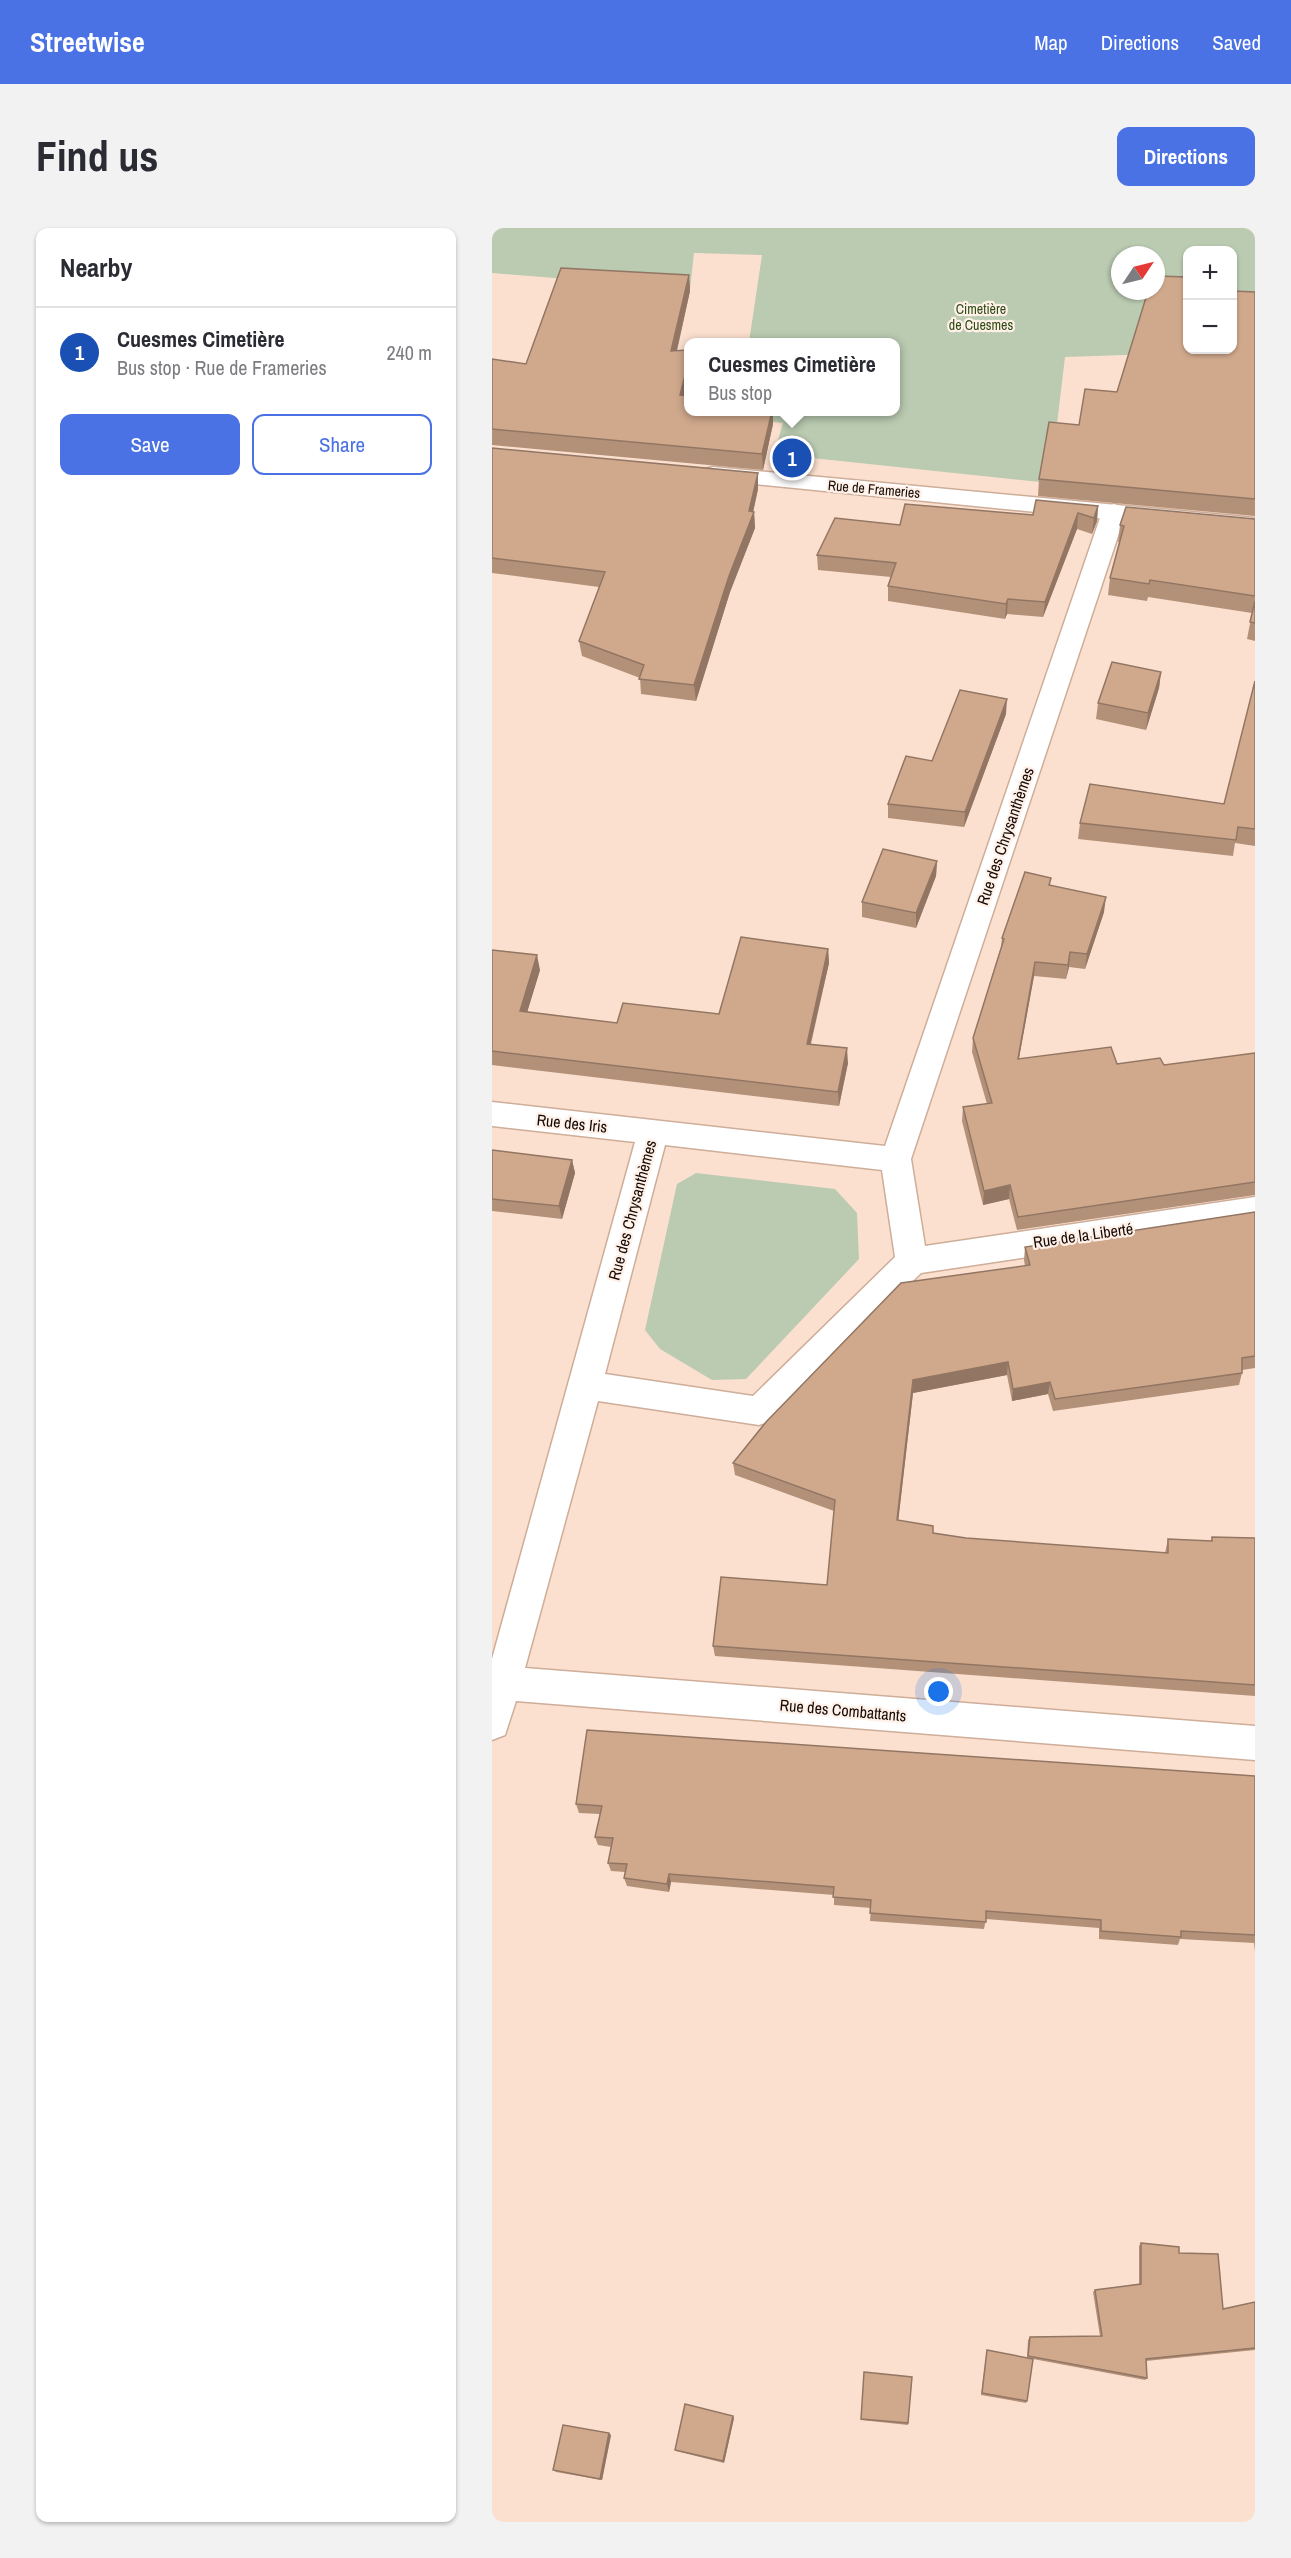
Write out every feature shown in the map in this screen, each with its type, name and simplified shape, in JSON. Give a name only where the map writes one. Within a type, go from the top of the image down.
[{"type":"street","name":"Rue de Frameries","points":[[688,472],[1255,526]]},
{"type":"street","name":"Rue des Chrysanthèmes","points":[[912,1261],[896,1159],[1114,512]]},
{"type":"street","name":"Rue des Iris","points":[[492,1114],[653,1132]]},
{"type":"street","name":"Rue des Chrysanthèmes","points":[[492,1724],[653,1132],[896,1159]]},
{"type":"street","name":"Rue de la Liberté","points":[[912,1261],[1255,1210]]},
{"type":"street","points":[[586,1385],[759,1411],[912,1261]]},
{"type":"street","name":"Rue des Combattants","points":[[503,1683],[1255,1743]]},
{"type":"green space","name":"Cimetière de Cuesmes","points":[[492,228],[1255,228],[1255,303],[1237,301],[1237,246],[1183,246],[1183,305],[1154,354],[1065,357],[1050,483],[774,454],[783,423],[737,418],[737,416],[900,416],[900,338],[750,338],[762,255],[694,253],[690,289],[492,273]]},
{"type":"green space","points":[[696,1173],[835,1189],[857,1213],[859,1259],[746,1379],[712,1380],[660,1349],[645,1330],[677,1184]]},
{"type":"building","points":[[561,268],[689,275],[671,351],[684,350],[684,380],[680,395],[684,396],[684,416],[771,416],[762,454],[492,429],[492,359],[526,364]]},
{"type":"building","points":[[1165,276],[1183,277],[1183,354],[1237,354],[1237,291],[1255,292],[1255,499],[1039,479],[1049,422],[1079,425],[1085,389],[1117,392],[1145,300],[1165,300]]},
{"type":"building","points":[[492,448],[758,473],[749,511],[754,512],[729,576],[694,685],[639,679],[644,665],[579,641],[605,572],[492,558]]},
{"type":"building","points":[[1036,500],[1098,506],[1094,518],[1078,513],[1045,602],[1008,599],[1006,604],[888,586],[896,563],[817,555],[835,518],[900,525],[905,504],[1033,515]]},
{"type":"building","points":[[1126,507],[1255,519],[1255,596],[1150,580],[1149,584],[1110,578],[1124,526],[1120,525]]},
{"type":"building","points":[[1255,601],[1255,623],[1250,622]]},
{"type":"building","points":[[1112,662],[1161,672],[1148,713],[1098,703]]},
{"type":"building","points":[[1255,681],[1255,829],[1238,827],[1236,840],[1080,823],[1090,784],[1224,804]]},
{"type":"building","points":[[960,690],[1007,699],[965,812],[888,804],[906,756],[932,761]]},
{"type":"building","points":[[883,849],[937,861],[916,913],[862,902]]},
{"type":"building","points":[[1025,872],[1051,878],[1049,885],[1106,897],[1087,954],[1070,952],[1068,965],[1035,962],[1018,1059],[1111,1047],[1117,1064],[1160,1058],[1164,1065],[1255,1053],[1255,1182],[1018,1217],[1010,1185],[984,1191],[963,1107],[992,1103],[973,1038],[1004,939],[1002,938]]},
{"type":"building","points":[[741,937],[828,949],[807,1044],[847,1048],[838,1092],[492,1051],[492,950],[537,955],[520,1011],[617,1023],[623,1003],[719,1014]]},
{"type":"building","points":[[492,1150],[572,1160],[559,1206],[492,1199]]},
{"type":"building","points":[[1255,1212],[1255,1356],[1242,1358],[1242,1373],[1055,1399],[1050,1382],[1013,1389],[1008,1362],[913,1380],[897,1520],[933,1526],[933,1533],[966,1538],[1168,1553],[1168,1539],[1212,1541],[1212,1537],[1255,1538],[1255,1685],[713,1646],[721,1577],[827,1585],[835,1500],[733,1463],[766,1422],[901,1283],[1030,1265],[1025,1247]]},
{"type":"building","points":[[587,1730],[1255,1776],[1255,1935],[1181,1931],[1181,1937],[1101,1931],[1101,1920],[986,1911],[986,1922],[870,1913],[871,1900],[833,1897],[834,1887],[669,1874],[667,1884],[624,1878],[627,1864],[608,1863],[613,1838],[595,1837],[602,1806],[576,1804]]},
{"type":"building","points":[[1141,2243],[1179,2247],[1179,2253],[1218,2254],[1223,2309],[1255,2302],[1255,2348],[1146,2359],[1147,2378],[1028,2356],[1030,2337],[1102,2336],[1095,2290],[1141,2284]]},
{"type":"building","points":[[987,2350],[1033,2359],[1027,2401],[982,2393]]},
{"type":"building","points":[[864,2372],[912,2377],[908,2423],[861,2419]]},
{"type":"building","points":[[685,2404],[733,2416],[723,2461],[675,2450]]},
{"type":"building","points":[[563,2425],[609,2433],[600,2479],[553,2470]]},
{"type":"place","name":"Cuesmes Cimetière","points":[[792,458]]}]
